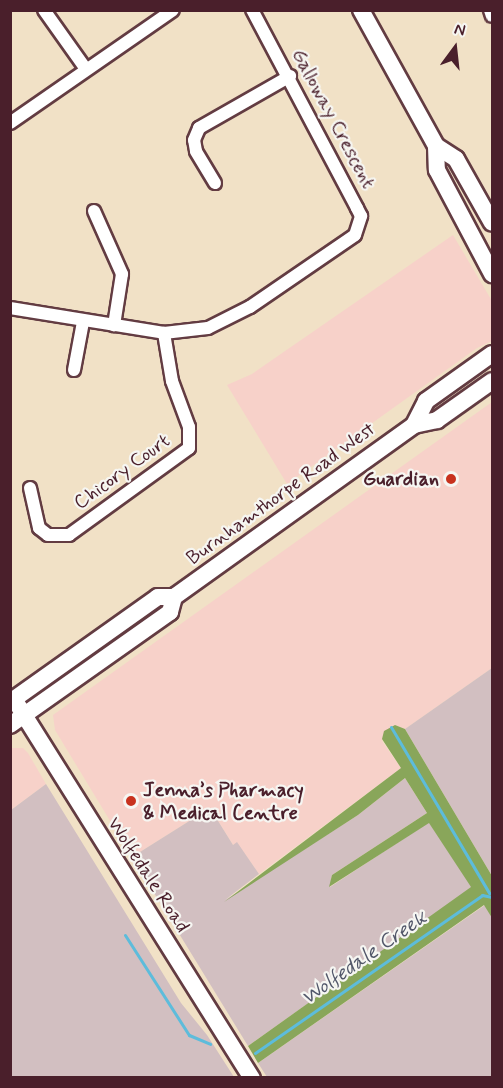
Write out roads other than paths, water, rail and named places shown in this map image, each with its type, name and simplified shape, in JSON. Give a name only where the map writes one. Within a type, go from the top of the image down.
[{"type":"main road","points":[[361,10],[436,146],[437,170],[492,274]]},
{"type":"main road","points":[[436,146],[456,159],[492,223]]},
{"type":"main road","name":"Burnhamthorpe Road West","points":[[414,425],[426,401],[492,354]]},
{"type":"main road","name":"Burnhamthorpe Road West","points":[[12,698],[158,597],[174,597],[414,425],[437,420],[492,381]]},
{"type":"main road","name":"Burnhamthorpe Road West","points":[[17,720],[170,612],[174,597]]},
{"type":"main road","name":"Wolfedale Road","points":[[12,698],[17,720],[252,1077]]},
{"type":"street","points":[[44,10],[86,69]]},
{"type":"street","name":"Galloway Crescent","points":[[10,308],[83,322],[164,333],[207,328],[250,307],[355,235],[361,216],[290,76],[252,10]]},
{"type":"street","points":[[490,10],[492,16]]},
{"type":"street","points":[[10,123],[172,11]]},
{"type":"street","points":[[215,183],[196,151],[194,140],[199,128],[290,76]]},
{"type":"street","points":[[94,211],[122,274],[114,326]]},
{"type":"street","points":[[74,370],[83,322]]},
{"type":"street","name":"Chicory Court","points":[[30,488],[39,528],[48,535],[69,535],[189,448],[189,427],[172,381],[164,333]]},
{"type":"waterway","points":[[391,727],[489,893]]},
{"type":"waterway","name":"Wolfedale Creek","points":[[255,1053],[482,895],[492,897]]},
{"type":"waterway","name":"Wolfedale Creek","points":[[125,935],[189,1035],[210,1044]]},
{"type":"place","name":"Guardian","points":[[451,479]]},
{"type":"place","name":"Jenna’s Pharmacy & Medical Centre","points":[[131,801]]}]
